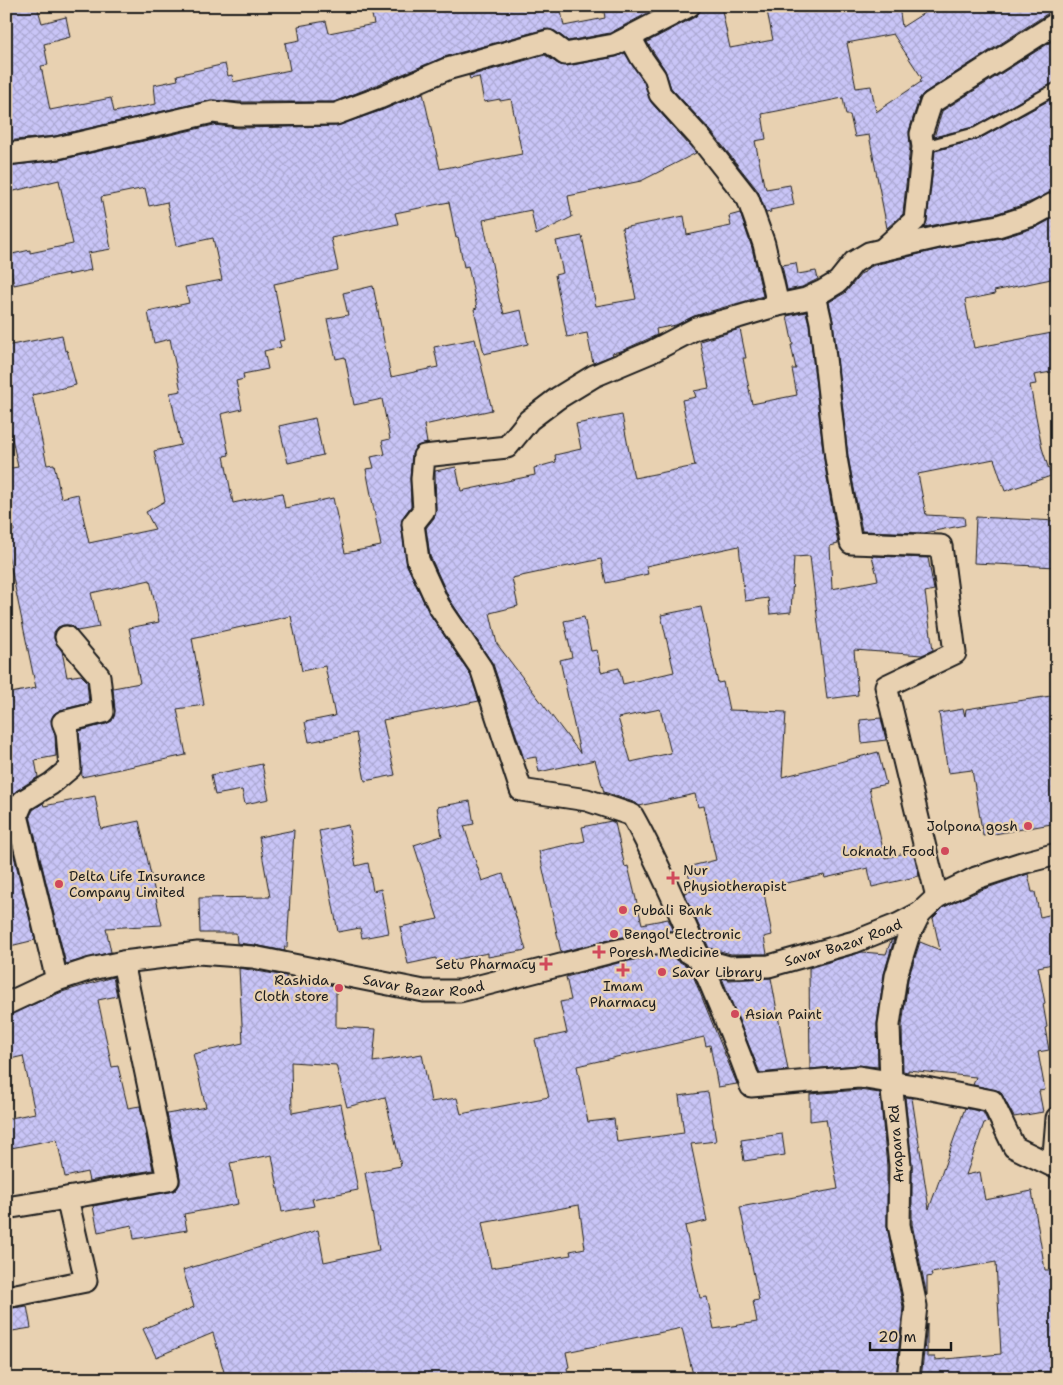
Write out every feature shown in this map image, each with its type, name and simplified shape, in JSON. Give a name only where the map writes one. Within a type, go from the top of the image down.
[{"type":"street","points":[[6,154],[57,148],[214,112],[238,115],[336,114],[447,69],[548,41],[565,54],[614,45],[689,6]]},
{"type":"street","points":[[882,250],[914,220],[923,147],[921,134],[931,103],[1057,22]]},
{"type":"street","points":[[630,37],[640,57],[655,77],[660,94],[701,139],[748,199],[764,244],[778,305]]},
{"type":"street","points":[[1057,202],[1033,215],[998,226],[948,235],[869,254],[854,262],[838,282],[806,299],[697,328],[651,352],[594,376],[558,398],[529,420],[507,446],[424,456],[422,479],[424,510],[413,524],[418,560],[439,606],[481,668],[521,790],[587,800],[632,815],[649,845],[700,959],[737,1047],[751,1086],[859,1077],[992,1101],[1014,1147],[1053,1166],[1057,1118]]},
{"type":"street","points":[[815,295],[821,322],[836,458],[851,544],[942,546],[955,653],[886,686],[937,897]]},
{"type":"street","points":[[57,980],[17,815],[23,801],[51,784],[70,768],[67,732],[63,722],[103,712],[99,676],[66,638]]},
{"type":"street","name":"Savar Bazar Road","points":[[6,1004],[57,980],[91,969],[123,962],[198,953],[253,957],[424,991],[460,991],[615,951],[655,943],[673,943],[700,959],[729,967],[769,966],[854,942],[899,924],[920,913],[937,897],[976,878],[1057,854]]},
{"type":"street","name":"Arapara Rd","points":[[908,1379],[916,1306],[899,1224],[900,1165],[891,1082],[889,1025],[896,976],[908,937],[920,913]]},
{"type":"street","points":[[6,1208],[168,1180],[123,962]]},
{"type":"street","points":[[6,1297],[86,1281],[67,1198]]},
{"type":"lane","points":[[923,147],[976,134],[1057,88]]},
{"type":"building","points":[[6,6],[37,6],[42,23],[66,17],[70,37],[44,44],[48,65],[41,66],[50,110],[111,98],[114,112],[156,104],[154,85],[178,80],[177,75],[225,64],[228,76],[232,75],[233,82],[290,70],[285,43],[300,40],[298,26],[326,21],[329,33],[374,24],[370,6],[529,6],[530,10],[560,6],[564,26],[605,18],[603,6],[661,6],[610,33],[568,41],[555,31],[545,29],[444,57],[334,102],[239,102],[211,100],[55,136],[6,141]]},
{"type":"building","points":[[701,6],[721,6],[730,48],[773,40],[766,6],[899,6],[902,27],[935,6],[1057,6],[1057,11],[1050,12],[924,93],[919,99],[909,131],[910,147],[903,214],[887,228],[869,135],[855,137],[850,115],[846,115],[843,98],[762,114],[766,139],[755,141],[764,185],[766,189],[790,185],[794,205],[770,210],[771,212],[766,213],[758,191],[711,131],[671,88],[665,70],[647,42],[695,17],[700,12]],"holes":[[[893,34],[922,78],[921,82],[876,112],[871,86],[856,88],[847,43]]]},
{"type":"building","points":[[1057,38],[1057,81],[973,127],[934,137],[942,111]]},
{"type":"building","points":[[625,53],[644,82],[651,102],[696,153],[641,181],[568,196],[572,217],[536,235],[531,210],[483,220],[500,303],[504,314],[521,310],[528,344],[484,354],[474,309],[477,308],[468,266],[464,267],[449,202],[395,213],[398,224],[331,238],[338,270],[274,284],[285,340],[279,341],[281,347],[264,351],[268,369],[243,374],[244,379],[236,381],[242,409],[221,414],[229,455],[224,456],[233,503],[282,493],[285,508],[333,498],[345,553],[381,546],[366,469],[374,468],[371,457],[385,454],[382,441],[390,439],[382,399],[354,405],[345,357],[336,359],[327,319],[348,315],[343,293],[373,286],[391,377],[438,367],[434,347],[475,339],[492,410],[424,425],[427,443],[417,446],[412,454],[410,478],[411,506],[403,517],[401,525],[407,565],[429,613],[470,674],[479,701],[383,720],[395,775],[365,781],[356,733],[309,742],[305,722],[335,716],[325,666],[302,671],[291,616],[192,638],[204,705],[177,709],[186,755],[82,777],[79,731],[112,721],[115,711],[113,688],[140,683],[129,628],[159,622],[150,580],[91,593],[99,627],[77,631],[71,625],[63,625],[54,632],[54,639],[62,651],[67,677],[81,675],[87,681],[89,703],[60,710],[54,714],[51,720],[55,735],[56,756],[35,760],[38,777],[16,791],[6,808],[6,694],[36,688],[6,544],[6,533],[14,531],[6,495],[6,469],[18,467],[6,409],[11,408],[6,384],[6,346],[62,335],[76,385],[32,395],[47,465],[54,464],[61,498],[78,494],[89,543],[155,529],[146,512],[165,501],[154,451],[181,445],[170,393],[181,391],[170,339],[154,343],[148,312],[189,303],[185,287],[222,280],[213,238],[176,246],[167,202],[149,206],[145,188],[101,197],[111,249],[88,253],[91,270],[14,285],[8,255],[30,250],[30,253],[73,244],[59,180],[6,193],[6,166],[60,160],[214,125],[238,128],[336,126],[383,110],[423,93],[440,169],[456,167],[522,154],[511,99],[484,102],[479,77],[470,79],[469,76],[545,55],[558,64],[567,66],[616,57]]},
{"type":"building","points":[[1057,96],[1057,190],[1028,203],[995,214],[924,227],[927,221],[935,151],[979,139]]},
{"type":"building","points":[[740,213],[752,248],[763,296],[694,316],[676,325],[656,329],[657,335],[612,353],[613,355],[593,363],[587,333],[567,337],[555,275],[563,273],[556,241],[582,236],[596,306],[636,299],[622,228],[684,216],[687,235],[731,226],[729,216]]},
{"type":"building","points":[[1057,216],[1057,274],[1051,275],[1051,279],[994,291],[995,294],[965,300],[974,348],[1057,332],[1057,371],[1034,375],[1036,384],[1030,385],[1042,448],[1051,476],[1005,491],[994,459],[918,474],[926,515],[964,517],[965,525],[924,533],[862,531],[848,456],[833,321],[829,302],[845,293],[865,270],[874,265],[949,247],[1002,238],[1037,227]]},
{"type":"building","points":[[796,263],[798,274],[816,271],[818,279],[802,287],[787,290],[782,265]]},
{"type":"building","points":[[806,312],[809,324],[824,460],[838,544],[830,546],[832,589],[878,580],[872,556],[928,558],[934,590],[925,592],[933,650],[922,655],[854,650],[858,695],[827,699],[810,556],[794,557],[791,612],[770,614],[768,598],[745,601],[739,546],[646,566],[648,574],[606,583],[601,559],[512,578],[518,606],[490,613],[497,644],[580,753],[560,660],[572,657],[564,621],[584,617],[591,651],[597,650],[601,672],[619,668],[623,684],[674,672],[661,615],[701,607],[718,683],[723,682],[729,710],[786,712],[782,777],[878,752],[886,784],[869,788],[885,858],[913,851],[919,876],[872,887],[868,868],[825,878],[824,875],[763,888],[772,935],[764,937],[767,954],[731,954],[709,948],[684,893],[692,891],[687,867],[716,860],[704,806],[698,807],[695,794],[639,806],[636,803],[604,792],[595,760],[539,772],[536,757],[524,759],[493,664],[450,600],[430,556],[426,528],[434,518],[436,510],[435,471],[456,467],[461,491],[535,475],[534,468],[556,462],[555,455],[581,449],[576,424],[622,415],[634,478],[695,466],[682,400],[696,397],[694,391],[709,388],[700,341],[740,329],[746,358],[743,358],[752,404],[797,395],[792,369],[796,369],[791,345],[793,345],[787,316]],"holes":[[[660,709],[671,753],[631,762],[618,718]]]},
{"type":"building","points":[[315,418],[323,455],[288,463],[279,426]]},
{"type":"building","points":[[976,517],[1057,521],[1057,567],[974,563]]},
{"type":"building","points":[[1057,695],[1057,823],[983,836],[972,770],[948,773],[939,713],[963,709],[965,716],[966,709]]},
{"type":"building","points":[[881,718],[886,740],[862,743],[860,720]]},
{"type":"building","points":[[262,764],[269,799],[245,804],[242,790],[215,795],[211,775]]},
{"type":"building","points":[[95,796],[101,829],[139,821],[162,925],[106,928],[111,952],[66,964],[30,816],[33,810],[43,803],[44,806]]},
{"type":"building","points":[[470,801],[474,824],[464,826],[482,881],[503,874],[526,950],[488,957],[488,953],[437,963],[436,958],[408,964],[400,927],[438,919],[414,845],[442,836],[437,807]]},
{"type":"building","points":[[611,821],[615,823],[625,867],[628,866],[642,924],[668,919],[674,931],[653,931],[561,952],[539,851],[585,841],[582,827]]},
{"type":"building","points":[[6,824],[35,940],[6,947]]},
{"type":"building","points":[[348,825],[356,866],[368,863],[373,891],[381,889],[389,933],[362,938],[360,928],[338,932],[319,831]]},
{"type":"building","points":[[294,830],[287,947],[284,947],[285,951],[237,943],[236,933],[200,933],[199,898],[270,897],[259,837]]},
{"type":"building","points":[[1028,874],[1032,892],[1035,892],[1040,917],[1057,913],[1057,963],[1038,967],[1045,1003],[1043,1004],[1047,1027],[1045,1028],[1049,1050],[1038,1052],[1045,1090],[1039,1091],[1043,1112],[1014,1117],[1000,1091],[973,1085],[976,1077],[903,1071],[902,1026],[908,979],[920,942],[940,950],[933,918],[944,907],[981,890]]},
{"type":"building","points":[[894,939],[884,974],[877,1023],[878,1067],[858,1065],[810,1069],[809,968],[862,952],[886,954],[891,941]]},
{"type":"building","points":[[656,956],[670,956],[690,968],[737,1084],[718,1087],[710,1045],[706,1046],[704,1037],[577,1066],[588,1122],[614,1119],[617,1142],[684,1133],[679,1096],[708,1092],[716,1141],[691,1144],[707,1221],[685,1226],[700,1298],[707,1297],[714,1329],[757,1322],[753,1301],[759,1300],[740,1207],[838,1189],[826,1119],[810,1121],[810,1094],[859,1090],[880,1093],[887,1166],[887,1227],[903,1307],[896,1379],[694,1379],[682,1328],[566,1352],[569,1379],[226,1379],[213,1333],[156,1357],[143,1329],[194,1307],[183,1270],[318,1230],[324,1262],[379,1250],[365,1173],[401,1166],[385,1097],[347,1107],[336,1065],[291,1062],[292,1113],[341,1104],[358,1190],[312,1199],[314,1206],[282,1212],[272,1155],[230,1163],[238,1204],[184,1214],[187,1230],[134,1239],[132,1225],[98,1232],[93,1206],[170,1192],[176,1190],[180,1184],[167,1114],[206,1107],[193,1054],[243,1043],[239,968],[286,976],[287,983],[318,983],[336,986],[336,1027],[376,1029],[373,1062],[422,1054],[431,1102],[457,1098],[461,1114],[549,1097],[535,1040],[567,1033],[560,1002],[571,1000],[566,977],[618,963]],"holes":[[[579,1205],[585,1248],[570,1251],[571,1255],[491,1268],[482,1223]]]},
{"type":"building","points":[[113,977],[117,996],[98,1000],[112,1067],[118,1066],[128,1108],[140,1106],[153,1170],[89,1181],[87,1172],[65,1177],[57,1139],[6,1149],[6,1119],[35,1113],[23,1056],[6,1060],[6,1016],[62,992]]},
{"type":"building","points":[[722,978],[729,980],[771,978],[788,1070],[760,1073]]},
{"type":"building","points":[[905,1097],[912,1098],[929,1209],[965,1108],[983,1112],[988,1122],[984,1123],[966,1175],[980,1172],[985,1200],[1032,1191],[1045,1270],[1057,1270],[1057,1346],[1053,1346],[1055,1371],[1025,1373],[1025,1379],[921,1379],[927,1324],[927,1357],[935,1357],[935,1360],[1001,1354],[996,1262],[931,1273],[932,1276],[927,1277],[927,1296],[912,1224],[912,1164]]},
{"type":"building","points":[[782,1134],[785,1155],[744,1161],[741,1140]]},
{"type":"building","points":[[27,1306],[31,1328],[6,1332],[6,1309]]},
{"type":"place","name":"Jolpona gosh","points":[[1028,826]]},
{"type":"place","name":"Loknath Food","points":[[945,851]]},
{"type":"place","name":"Nur Physiotherapist","points":[[673,878]]},
{"type":"place","name":"Delta Life Insurance Company Limited","points":[[59,884]]},
{"type":"place","name":"Pubali Bank","points":[[623,910]]},
{"type":"place","name":"Bengol Electronic","points":[[614,934]]},
{"type":"place","name":"Poresh Medicine","points":[[599,952]]},
{"type":"place","name":"Setu Pharmacy","points":[[546,964]]},
{"type":"place","name":"Imam Pharmacy","points":[[623,970]]},
{"type":"place","name":"Savar Library","points":[[662,972]]},
{"type":"place","name":"Rashida Cloth store","points":[[339,988]]},
{"type":"place","name":"Asian Paint","points":[[735,1014]]}]
